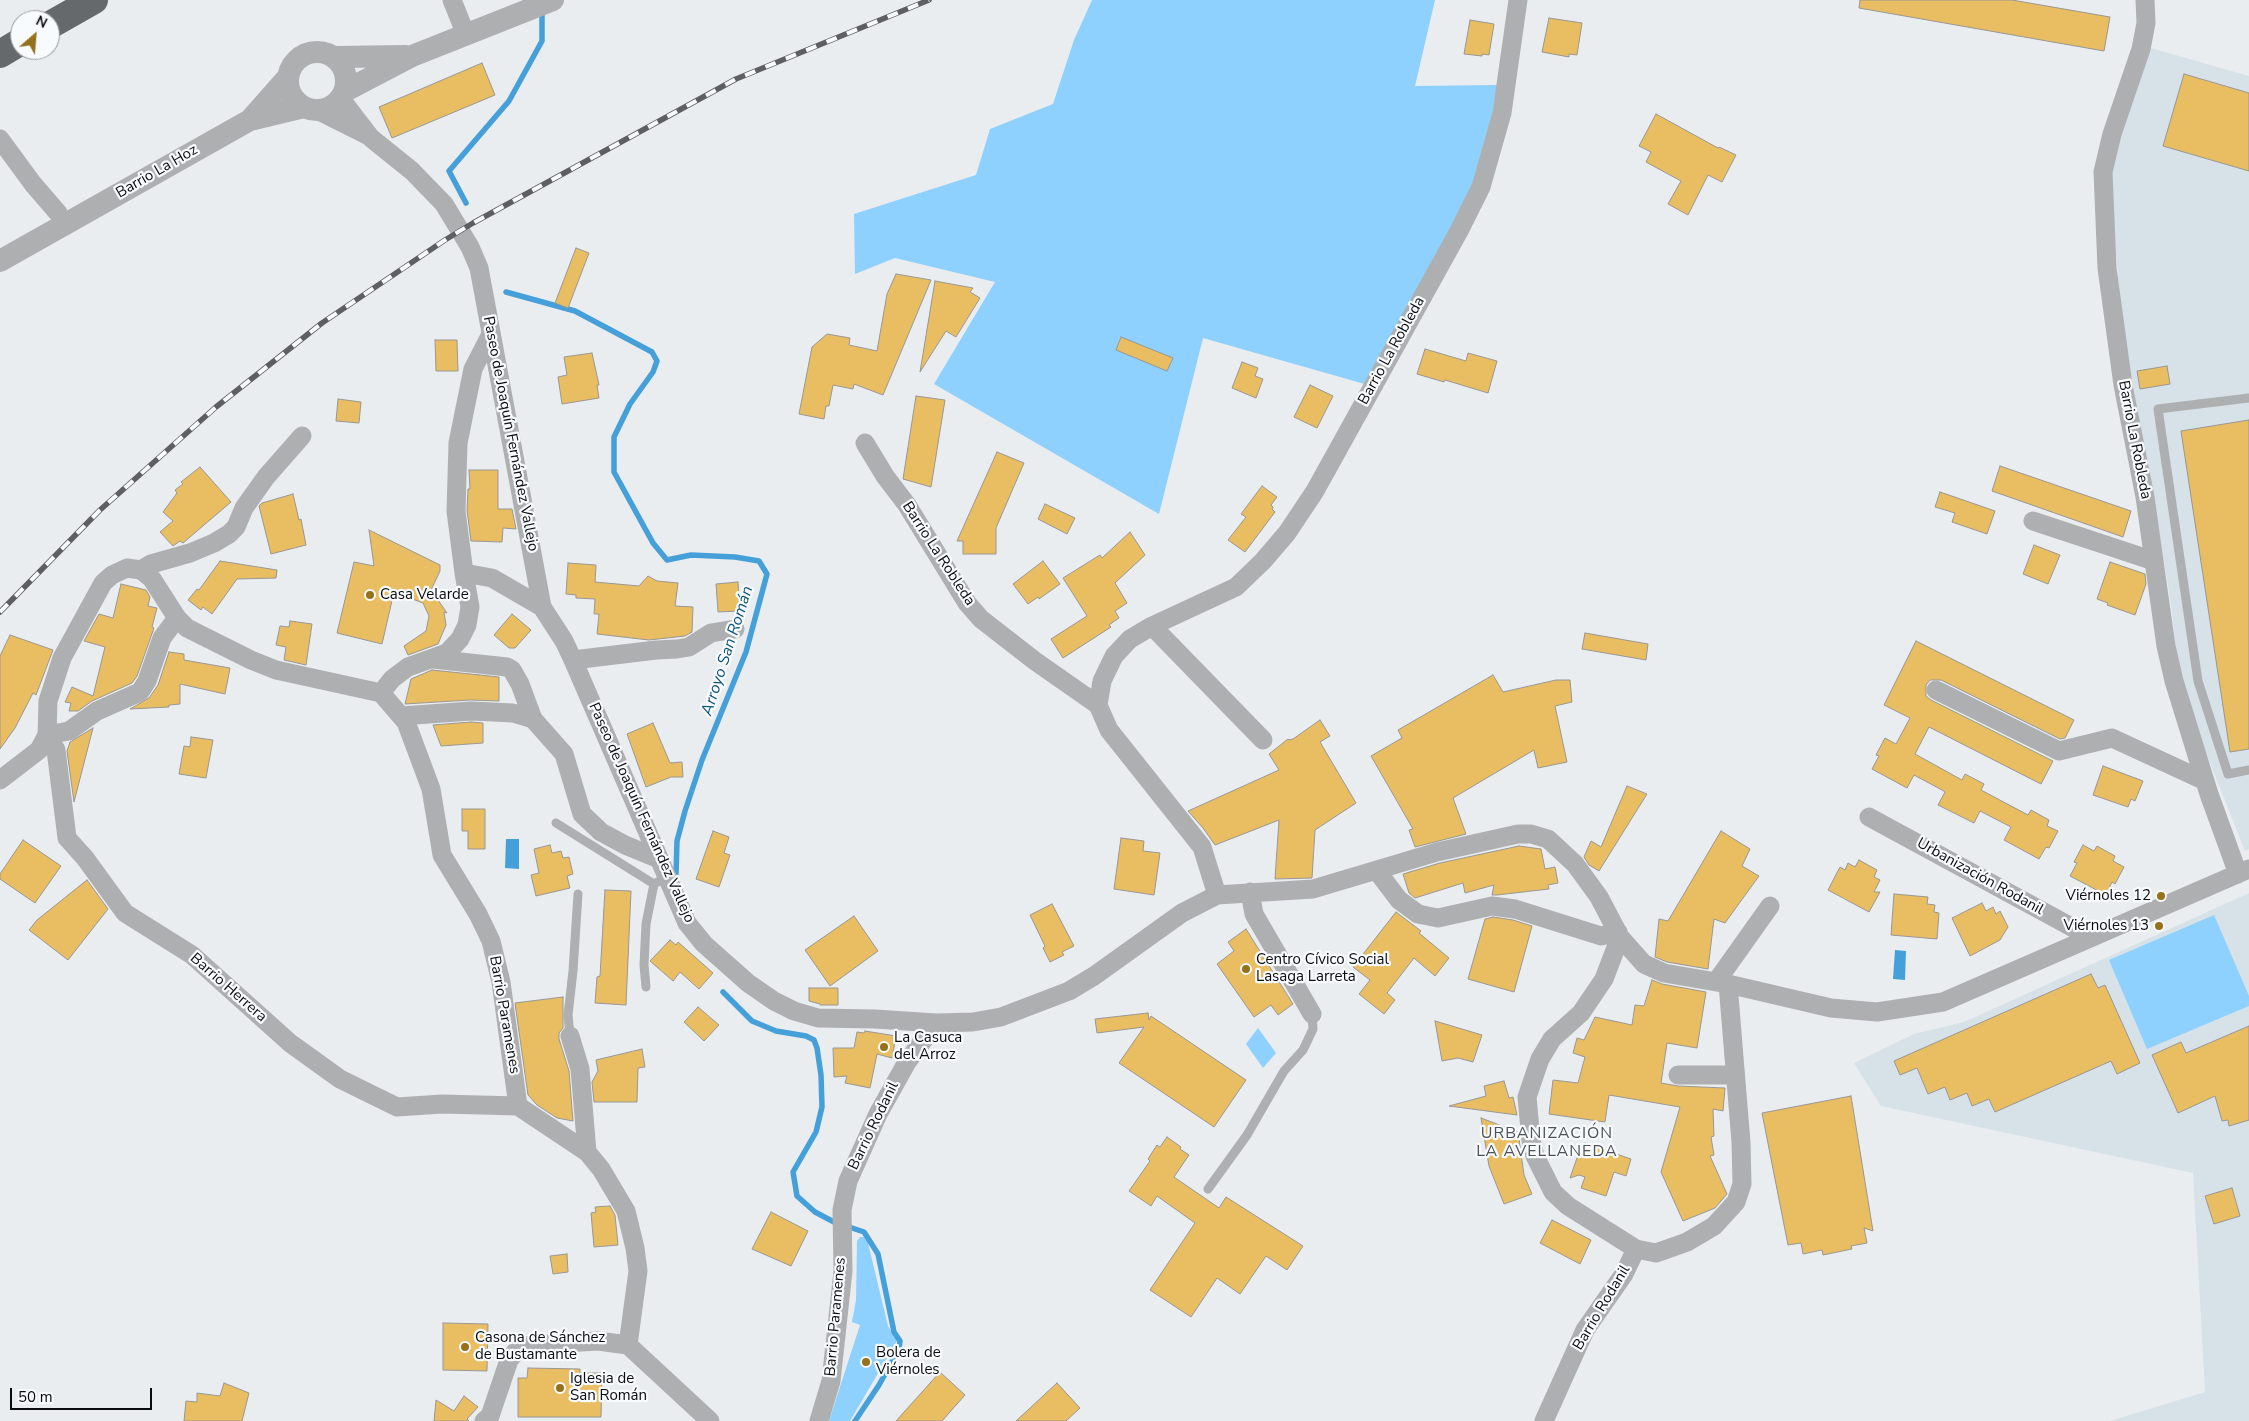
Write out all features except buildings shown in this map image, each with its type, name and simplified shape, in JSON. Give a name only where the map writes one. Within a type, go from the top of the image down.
[{"type":"highway","points":[[60,19],[94,0]]},
{"type":"street","points":[[452,0],[466,34]]},
{"type":"street","points":[[343,95],[346,74],[342,64],[334,57],[325,53],[315,52],[306,54],[297,60],[291,68],[288,77],[289,88],[293,97],[311,108],[326,109],[343,95],[412,56],[553,0]]},
{"type":"street","name":"Barrio La Robleda","points":[[865,443],[885,476],[907,505],[967,603],[981,619],[1042,666],[1098,704],[1102,681],[1114,656],[1130,639],[1152,626],[1236,587],[1263,561],[1287,533],[1315,491],[1459,231],[1481,187],[1502,113],[1518,0]]},
{"type":"street","name":"Barrio La Robleda","points":[[2145,0],[2146,23],[2141,49],[2112,134],[2103,172],[2107,268],[2123,385],[2137,452],[2166,646],[2174,681],[2205,781],[2244,872]]},
{"type":"street","points":[[334,57],[412,56]]},
{"type":"street","name":"Barrio La Hoz","points":[[250,120],[288,77]]},
{"type":"street","name":"Paseo de Joaquín Fernández Vallejo","points":[[343,95],[372,138]]},
{"type":"street","name":"Paseo de Joaquín Fernández Vallejo","points":[[311,108],[372,138],[412,171],[444,204],[470,247],[479,268],[542,607],[564,641],[573,660],[659,859],[660,880],[687,923],[704,944],[748,983],[774,1001],[794,1011],[818,1018],[875,1018],[936,1023],[973,1022],[1001,1017],[1069,990],[1094,976],[1182,913],[1217,895],[1313,889],[1437,852],[1518,834],[1539,835],[1553,842],[1575,864],[1599,897],[1619,934],[1644,964],[1664,973],[1722,983],[1830,1008],[1877,1012],[1943,1002],[2244,872]]},
{"type":"street","name":"Barrio La Hoz","points":[[0,261],[250,120],[311,108]]},
{"type":"street","points":[[0,139],[33,184],[58,213],[65,226]]},
{"type":"street","points":[[381,693],[392,678],[408,667],[447,653],[460,639],[467,625],[470,607],[456,510],[458,443],[473,369],[491,334]]},
{"type":"street","name":"Barrio Herrera","points":[[302,436],[266,477],[244,508],[236,526],[229,534],[198,549],[151,564],[141,570],[127,568],[112,575],[103,582],[62,658],[48,701],[46,735],[56,750],[67,838],[85,858],[125,913],[192,955],[290,1043],[340,1079],[397,1107],[442,1104],[518,1106]]},
{"type":"street","points":[[2033,521],[2154,561]]},
{"type":"street","points":[[141,570],[152,579],[177,618],[187,628],[251,660],[276,670],[381,693],[401,716],[470,711],[512,714],[533,719]]},
{"type":"street","points":[[464,573],[492,578],[542,607]]},
{"type":"street","points":[[0,780],[39,750],[46,735],[69,731],[97,711],[140,692],[162,638],[177,618]]},
{"type":"street","points":[[1152,626],[1263,740]]},
{"type":"street","points":[[573,660],[689,647],[711,633],[736,629]]},
{"type":"street","points":[[433,659],[508,667],[512,670],[520,684],[533,719],[564,754],[582,814],[590,824],[625,845],[659,859]]},
{"type":"street","points":[[1936,690],[2059,751],[2112,738],[2205,781]]},
{"type":"street","points":[[1098,704],[1109,730],[1202,848],[1217,895]]},
{"type":"street","name":"Barrio Paramenes","points":[[401,716],[406,722],[431,789],[442,854],[478,914],[490,941],[501,982],[518,1106]]},
{"type":"street","name":"Urbanización Rodanil","points":[[1870,817],[2090,937]]},
{"type":"street","points":[[1377,871],[1399,900],[1418,914],[1438,918],[1492,906],[1516,909],[1601,936],[1619,934]]},
{"type":"street","points":[[1250,892],[1254,914],[1312,1014]]},
{"type":"street","points":[[1722,983],[1770,906]]},
{"type":"street","name":"Barrio Rodanil","points":[[1619,934],[1604,979],[1581,1013],[1552,1039],[1540,1059],[1528,1096],[1531,1140],[1535,1156],[1553,1192],[1568,1206],[1636,1249],[1656,1253],[1687,1242],[1714,1226],[1736,1202],[1742,1184],[1741,1142],[1735,1075],[1722,983]]},
{"type":"street","name":"Barrio Rodanil","points":[[842,1210],[848,1181],[878,1114],[907,1062],[936,1023]]},
{"type":"street","points":[[570,1036],[580,1069],[587,1152]]},
{"type":"street","points":[[1678,1075],[1735,1075]]},
{"type":"street","points":[[518,1106],[587,1152],[601,1169],[626,1211],[635,1248],[638,1271],[628,1346]]},
{"type":"street","name":"Barrio Paramenes","points":[[819,1421],[831,1381],[843,1271],[842,1210]]},
{"type":"street","name":"Barrio Rodanil","points":[[1544,1421],[1585,1330],[1624,1274],[1636,1249]]},
{"type":"street","points":[[490,1419],[509,1360],[517,1350],[530,1345],[598,1341],[628,1346],[710,1421]]},
{"type":"lane","points":[[2249,398],[2158,409],[2198,681],[2228,774],[2249,770]]},
{"type":"lane","points":[[556,823],[660,880],[646,924],[644,965],[646,987]]},
{"type":"lane","points":[[570,1036],[568,1015],[578,894]]},
{"type":"lane","points":[[1208,1189],[1247,1135],[1284,1071],[1303,1050],[1313,1029],[1312,1014]]},
{"type":"shaded area","points":[[1092,0],[1435,0],[1415,86],[1497,85],[1481,187],[1382,389],[1203,338],[1159,514],[934,384],[995,282],[895,258],[855,274],[854,214],[976,175],[990,129],[1053,104],[1074,40]]},
{"type":"shaded area","points":[[2144,46],[2249,76],[2249,849],[2245,851],[2196,727],[2177,663],[2172,611],[2148,462],[2126,368],[2109,173]]},
{"type":"shaded area","points":[[506,839],[519,839],[519,869],[505,868]]},
{"type":"shaded area","points":[[2249,893],[2249,1421],[2110,1421],[2205,1392],[2193,1173],[1881,1106],[1854,1063],[1914,1034],[1964,1022]]},
{"type":"shaded area","points":[[2214,915],[2249,996],[2249,1006],[2147,1049],[2109,960]]},
{"type":"shaded area","points":[[1895,950],[1906,951],[1905,980],[1893,979]]},
{"type":"shaded area","points":[[1258,1028],[1276,1053],[1263,1068],[1246,1044]]},
{"type":"shaded area","points":[[860,1237],[864,1237],[868,1243],[888,1326],[897,1341],[850,1421],[829,1421],[860,1325],[852,1322],[856,1300],[857,1241]]},
{"type":"waterway","name":"Arroyo San Román","points":[[466,203],[449,171],[509,101],[542,41],[542,11]]},
{"type":"waterway","name":"Arroyo San Román","points":[[506,292],[575,311],[652,352],[657,361],[653,372],[630,404],[614,437],[614,472],[653,543],[667,560],[691,555],[735,557],[759,561],[767,574],[746,652],[702,760],[685,811],[677,841],[676,874]]},
{"type":"waterway","name":"Arroyo San Román","points":[[723,992],[752,1021],[776,1031],[806,1036],[814,1040],[817,1048],[821,1075],[822,1107],[816,1132],[793,1172],[797,1196],[815,1212],[834,1222],[864,1232],[878,1254],[894,1332],[900,1341],[899,1349],[879,1385],[855,1421]]},
{"type":"railway","points":[[0,612],[100,510],[216,407],[322,323],[445,240],[736,79],[929,0]]},
{"type":"place","name":"Casa Velarde","points":[[370,595]]},
{"type":"place","name":"Viérnoles 12","points":[[2161,896]]},
{"type":"place","name":"Viérnoles 13","points":[[2159,926]]},
{"type":"place","name":"Centro Cívico Social Lasaga Larreta","points":[[1246,969]]},
{"type":"place","name":"La Casuca del Arroz","points":[[884,1047]]},
{"type":"place","name":"Casona de Sánchez de Bustamante","points":[[465,1347]]},
{"type":"place","name":"Bolera de Viérnoles","points":[[866,1362]]},
{"type":"place","name":"Iglesia de San Román","points":[[560,1388]]},
{"type":"district","name":"URBANIZACIÓN LA AVELLANEDA","points":[[1547,1143]]}]
